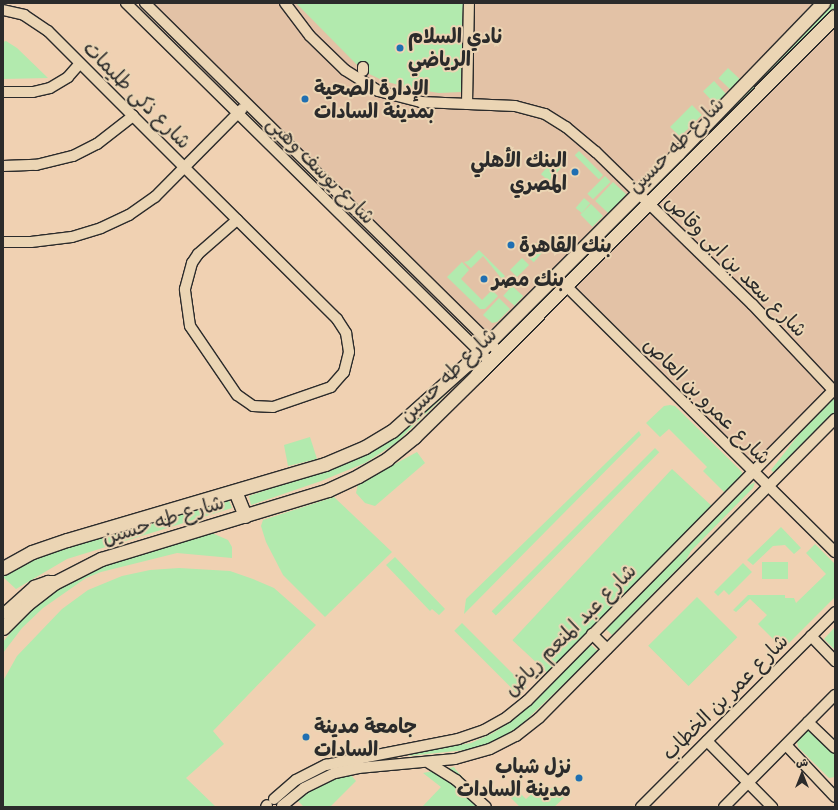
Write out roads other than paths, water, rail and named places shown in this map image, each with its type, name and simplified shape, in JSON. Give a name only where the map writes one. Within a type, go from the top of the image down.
[{"type":"main road","name":"شارع طه حسين","points":[[3,628],[27,604],[58,581],[101,559],[328,490],[372,468],[414,436],[566,287],[642,197],[823,3]]},
{"type":"main road","name":"شارع طه حسين","points":[[3,568],[61,541],[325,464],[379,439],[409,418],[555,275],[642,197],[835,16]]},
{"type":"main road","points":[[235,491],[245,516]]},
{"type":"street","name":"شارع يوسف وهبى","points":[[126,3],[237,113],[484,346]]},
{"type":"street","name":"شارع يوسف وهبى","points":[[145,3],[247,103],[495,357]]},
{"type":"street","name":"شارع سعد بن ابى وقاص","points":[[284,3],[310,36],[345,70],[368,85],[385,93],[421,102],[515,106],[545,114],[566,126],[642,197],[752,304],[834,390]]},
{"type":"street","points":[[467,104],[470,3]]},
{"type":"street","name":"شارع ذكى طليمات","points":[[3,10],[24,15],[40,25],[80,63],[237,220],[344,328],[349,346],[349,359],[340,378],[331,387],[273,407],[259,407],[247,403],[232,390],[190,326],[185,298],[187,280],[192,263],[198,254],[237,220]]},
{"type":"street","points":[[3,92],[33,92],[50,88],[68,77],[80,63]]},
{"type":"street","points":[[3,242],[59,239],[101,228],[143,206],[247,103]]},
{"type":"street","points":[[3,166],[36,165],[73,156],[102,140],[133,116]]},
{"type":"street","name":"شارع عمرو بن العاص","points":[[555,275],[835,552]]},
{"type":"street","name":"شارع عبد المنعم رياض","points":[[272,804],[296,780],[326,765],[345,759],[397,752],[458,739],[496,724],[526,701],[834,390]]},
{"type":"street","name":"شارع عبد المنعم رياض","points":[[272,804],[335,773],[358,768],[398,766],[451,760],[490,749],[527,727],[769,487],[835,419]]},
{"type":"street","points":[[5,608],[38,583],[58,581]]},
{"type":"street","name":"شارع عمر بن الخطاب","points":[[641,807],[835,612]]},
{"type":"street","points":[[592,634],[607,649]]},
{"type":"street","points":[[811,636],[835,661]]},
{"type":"street","points":[[724,807],[835,695]]},
{"type":"street","points":[[808,722],[835,748]]},
{"type":"street","points":[[707,741],[772,807]]},
{"type":"street","points":[[786,745],[833,790]]},
{"type":"street","points":[[397,752],[398,766]]},
{"type":"street","points":[[451,760],[456,780]]},
{"type":"street","points":[[429,763],[456,780],[486,807]]},
{"type":"place","name":"نادي السلام الرياضي","points":[[400,48]]},
{"type":"place","name":"الإدارة الصحية بمدينة السادات","points":[[305,99]]},
{"type":"place","name":"البنك الأهلي المصري","points":[[575,172]]},
{"type":"place","name":"بنك القاهرة","points":[[511,245]]},
{"type":"place","name":"بنك مصر","points":[[484,279]]},
{"type":"place","name":"جامعة مدينة السادات","points":[[306,737]]},
{"type":"place","name":"نزل شباب مدينة السادات","points":[[579,778]]}]
